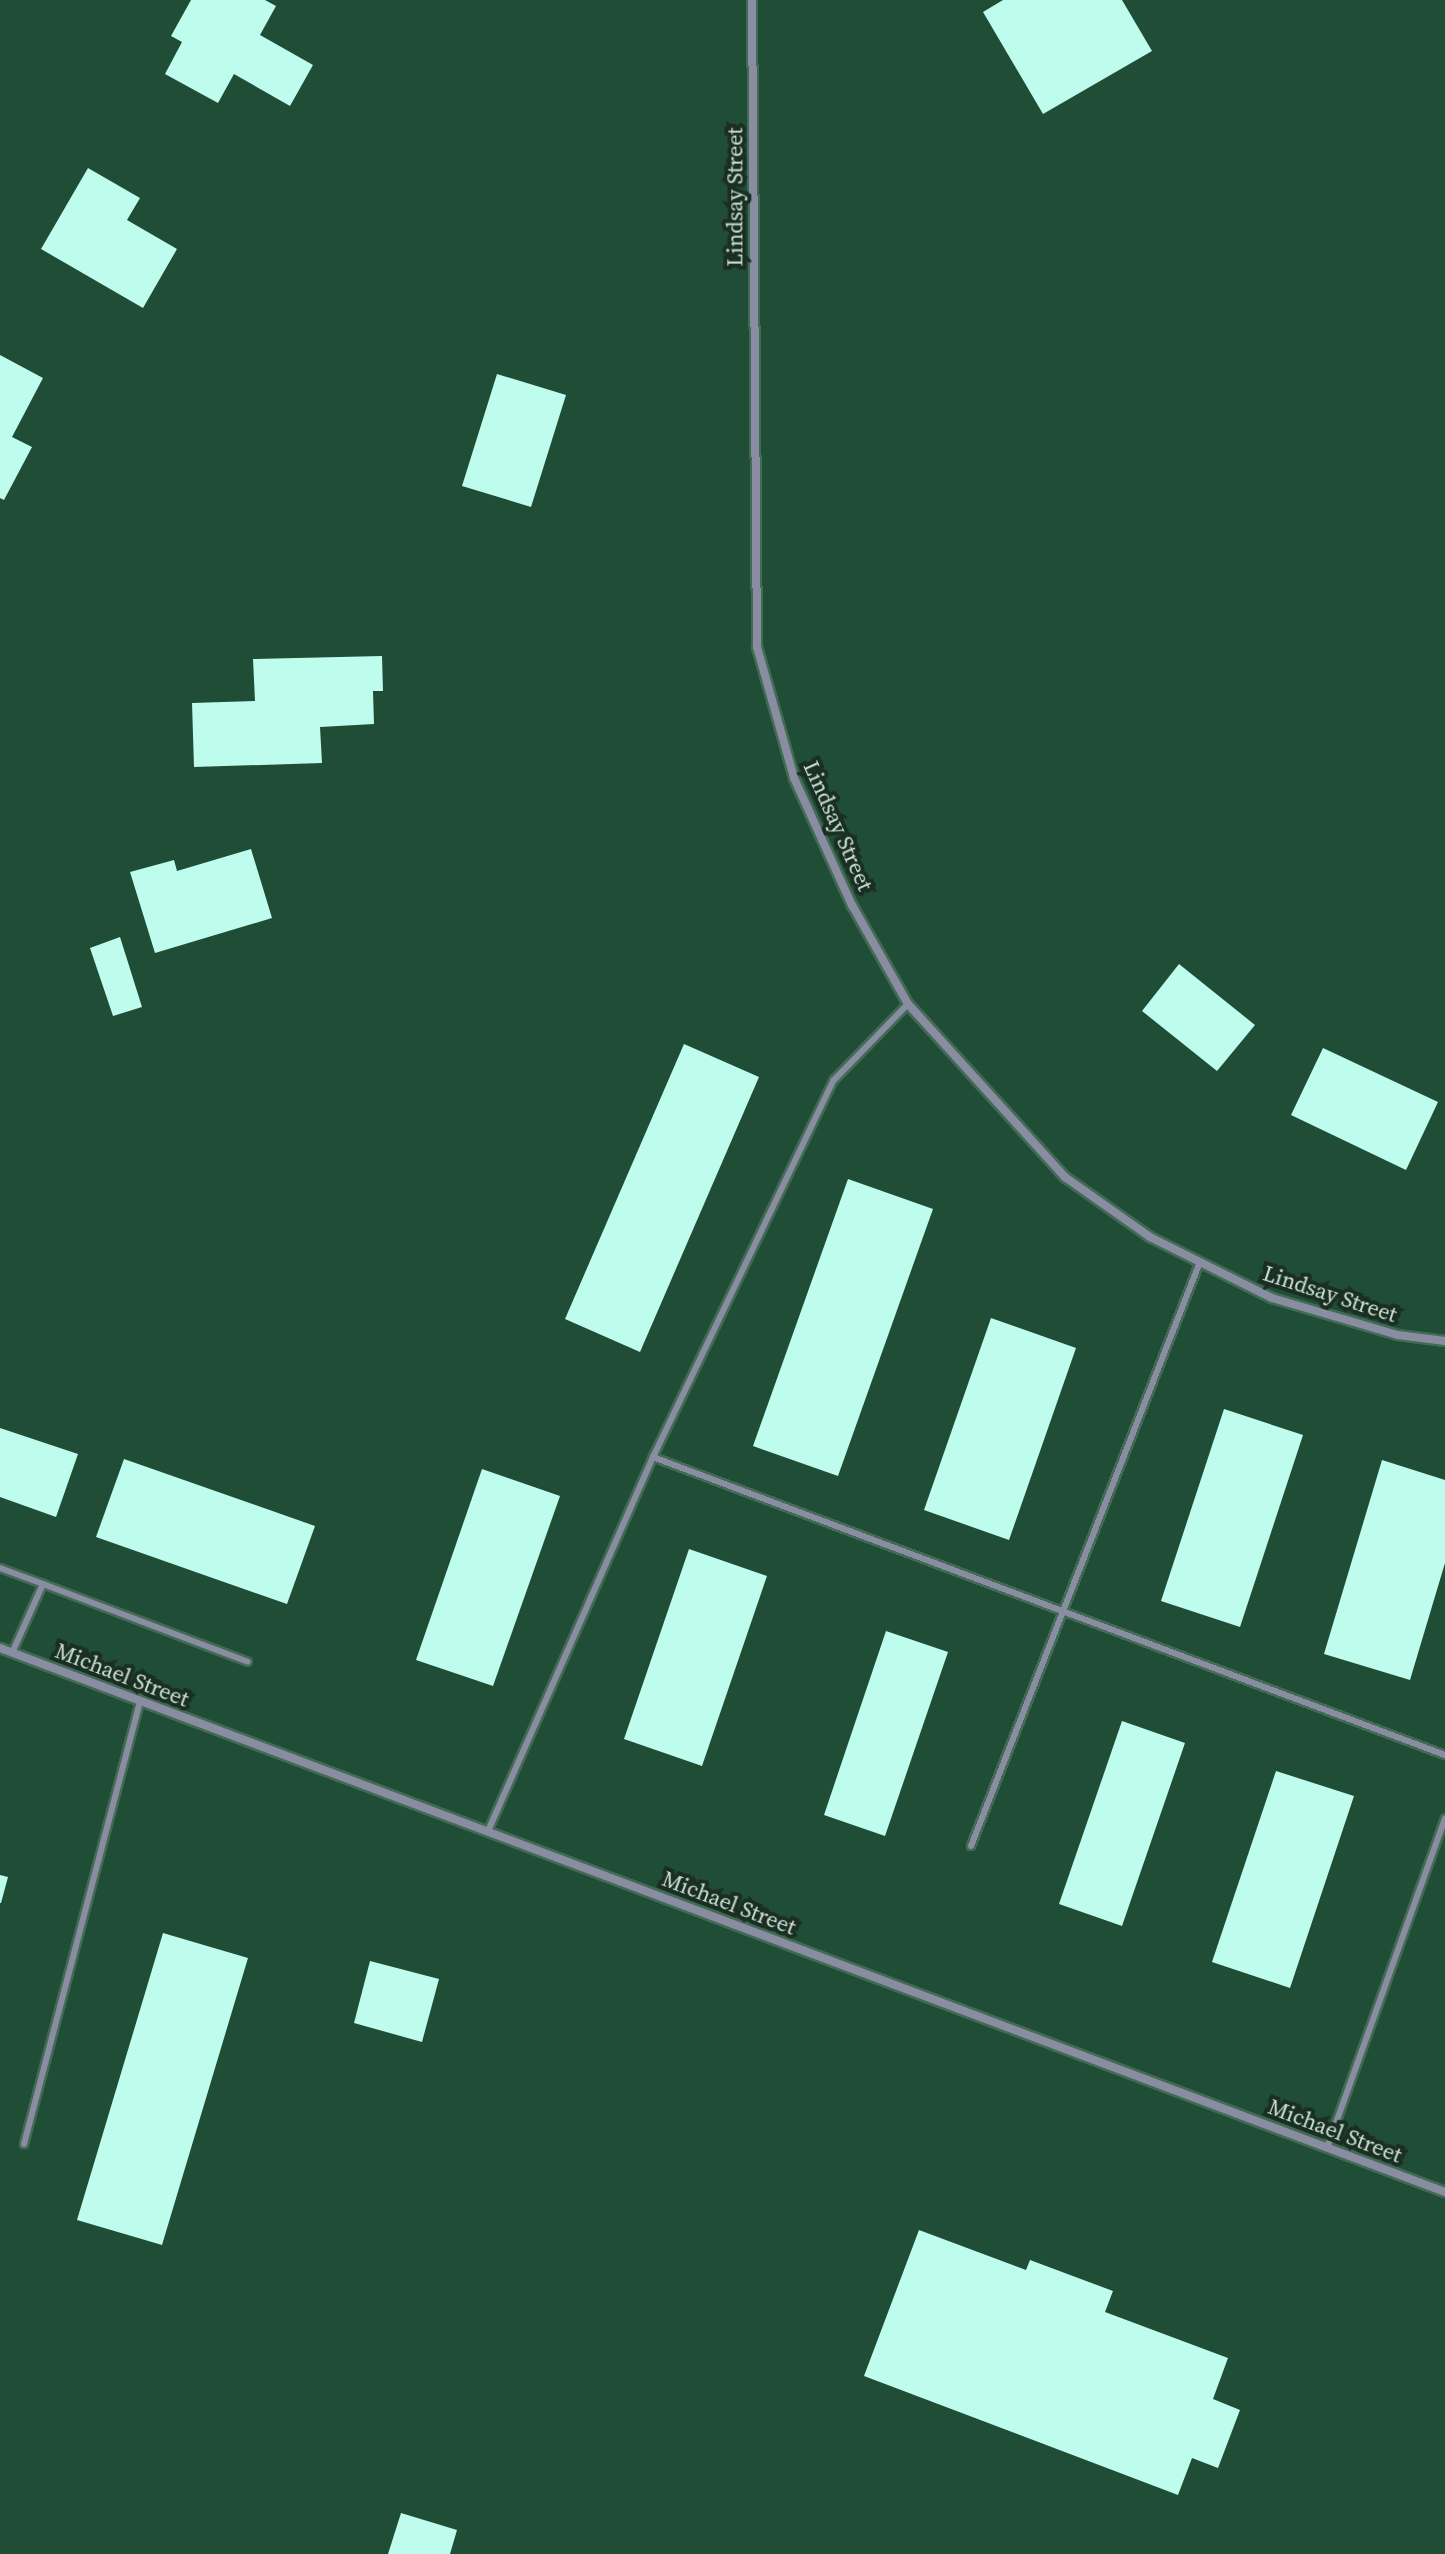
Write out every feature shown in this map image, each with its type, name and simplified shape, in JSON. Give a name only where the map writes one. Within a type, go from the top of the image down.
[{"type":"street","name":"Lindsay Street","points":[[752,0],[757,647],[794,778],[852,905],[908,1004],[1065,1177],[1150,1237],[1272,1298],[1398,1335],[1445,1341]]},
{"type":"street","name":"Michael Street","points":[[0,1648],[1445,2192]]},
{"type":"lane","points":[[488,1831],[653,1457],[834,1080],[908,1004]]},
{"type":"lane","points":[[971,1846],[1059,1611],[1200,1262]]},
{"type":"lane","points":[[653,1457],[1445,1755]]},
{"type":"lane","points":[[0,1568],[248,1662]]},
{"type":"lane","points":[[12,1653],[43,1584]]},
{"type":"lane","points":[[24,2144],[140,1701]]},
{"type":"lane","points":[[1327,2148],[1445,1819]]},
{"type":"building","points":[[191,0],[265,0],[276,6],[260,35],[313,65],[290,106],[234,74],[218,103],[165,74],[182,42],[171,36]]},
{"type":"building","points":[[1003,0],[1122,0],[1152,51],[1043,114],[983,12]]},
{"type":"building","points":[[88,168],[140,198],[127,220],[177,249],[143,308],[41,249]]},
{"type":"building","points":[[0,355],[43,378],[12,437],[32,447],[4,500],[0,498]]},
{"type":"building","points":[[497,374],[566,395],[531,507],[462,486]]},
{"type":"building","points":[[382,656],[383,691],[373,691],[374,724],[320,727],[322,763],[194,767],[192,703],[255,701],[253,659]]},
{"type":"building","points":[[251,849],[272,918],[155,953],[130,872],[174,860],[177,871]]},
{"type":"building","points":[[120,937],[142,1007],[113,1016],[90,948]]},
{"type":"building","points":[[1179,964],[1255,1025],[1217,1071],[1142,1011]]},
{"type":"building","points":[[684,1044],[759,1077],[640,1352],[565,1319]]},
{"type":"building","points":[[1323,1048],[1438,1102],[1406,1170],[1291,1115]]},
{"type":"building","points":[[848,1179],[933,1209],[838,1476],[753,1446]]},
{"type":"building","points":[[991,1318],[1076,1348],[1009,1540],[924,1510]]},
{"type":"building","points":[[1224,1409],[1303,1435],[1240,1627],[1161,1601]]},
{"type":"building","points":[[0,1428],[78,1454],[56,1517],[0,1497]]},
{"type":"building","points":[[124,1459],[315,1526],[287,1604],[96,1537]]},
{"type":"building","points":[[1382,1460],[1445,1480],[1445,1563],[1410,1680],[1324,1654]]},
{"type":"building","points":[[482,1469],[560,1496],[493,1686],[416,1660]]},
{"type":"building","points":[[689,1549],[767,1576],[702,1766],[624,1739]]},
{"type":"building","points":[[886,1631],[948,1652],[885,1836],[824,1815]]},
{"type":"building","points":[[1122,1721],[1185,1743],[1122,1926],[1059,1904]]},
{"type":"building","points":[[1276,1771],[1354,1796],[1290,1988],[1212,1962]]},
{"type":"building","points":[[0,1875],[8,1877],[1,1903],[0,1903]]},
{"type":"building","points":[[163,1933],[248,1958],[162,2245],[77,2220]]},
{"type":"building","points":[[370,1961],[439,1979],[422,2042],[354,2023]]},
{"type":"building","points":[[919,2230],[1026,2270],[1030,2260],[1113,2291],[1105,2312],[1228,2358],[1213,2399],[1240,2410],[1218,2468],[1192,2458],[1178,2495],[864,2376]]},
{"type":"building","points":[[401,2513],[457,2530],[450,2554],[388,2554]]}]
